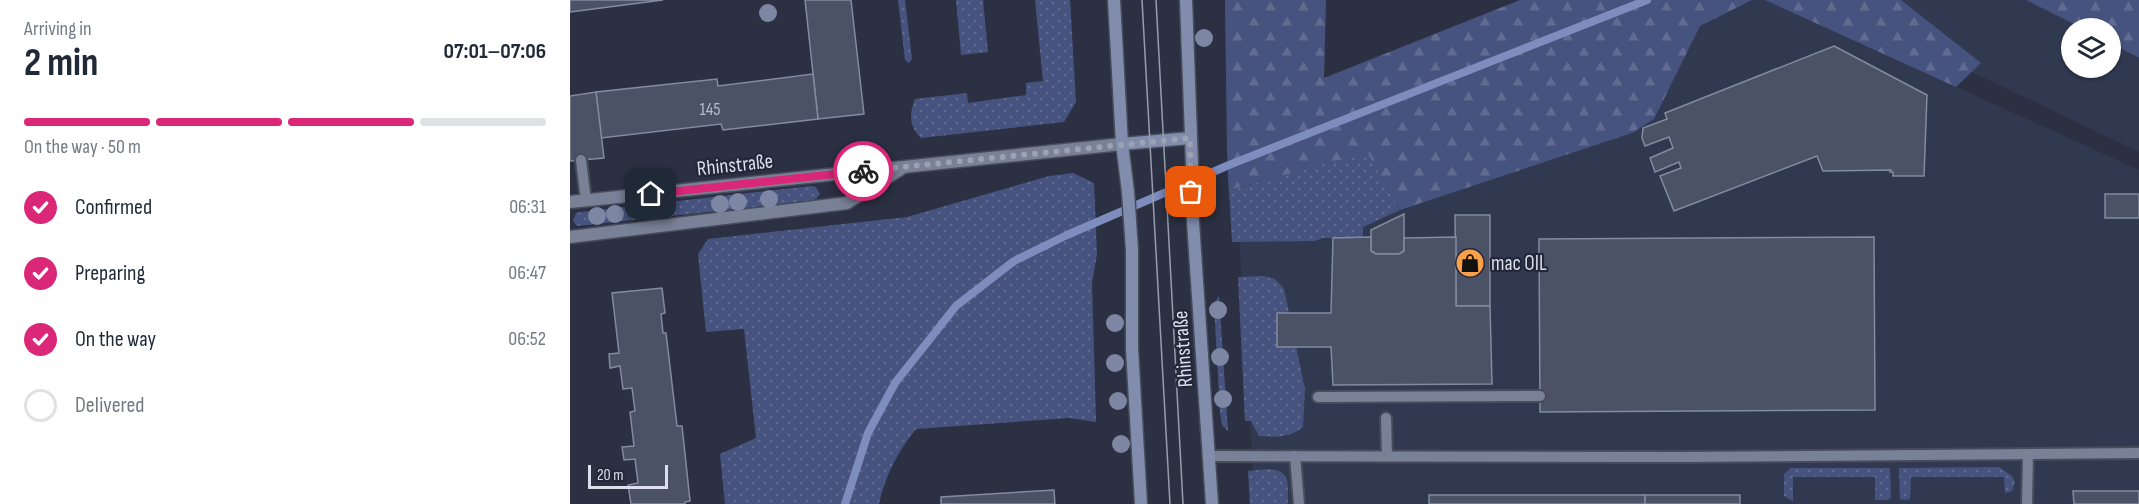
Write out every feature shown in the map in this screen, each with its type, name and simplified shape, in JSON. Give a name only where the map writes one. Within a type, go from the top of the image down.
[{"type":"main road","points":[[1114,0],[1122,144],[1130,220],[1132,349],[1141,504]]},
{"type":"main road","points":[[1122,144],[1190,138],[1186,0]]},
{"type":"main road","name":"Rhinstraße","points":[[1190,138],[1191,192],[1212,504]]},
{"type":"street","name":"Rhinstraße","points":[[570,202],[1122,144]]},
{"type":"street","name":"Rhinstraße","points":[[570,237],[847,203],[904,167]]},
{"type":"lane","points":[[581,160],[586,201]]},
{"type":"lane","points":[[1318,397],[1540,396]]},
{"type":"lane","points":[[1386,418],[1387,456]]},
{"type":"lane","points":[[1210,456],[1681,457],[2139,453]]},
{"type":"lane","points":[[2027,504],[2028,454]]},
{"type":"lane","points":[[1295,456],[1299,504]]},
{"type":"shaded area","points":[[1750,0],[1765,0],[2139,170],[2139,504],[1255,504],[1237,200]]},
{"type":"shaded area","points":[[1821,0],[2026,0],[2062,18],[2061,78],[2121,78],[2121,48],[2139,58],[2139,152]]},
{"type":"green space","points":[[898,0],[905,0],[912,59],[909,63],[905,60]]},
{"type":"green space","points":[[956,0],[983,0],[988,52],[961,55]]},
{"type":"green space","points":[[1035,0],[1070,0],[1076,102],[1064,122],[921,138],[911,120],[915,99],[967,93],[968,103],[1026,95],[1026,83],[1043,81]]},
{"type":"green space","points":[[1225,0],[1326,0],[1324,78],[1520,0],[1752,0],[1700,26],[1654,119],[1632,133],[1400,210],[1367,152],[1234,189],[1228,175]]},
{"type":"green space","points":[[1765,0],[1901,0],[1981,63],[1956,87]]},
{"type":"green space","points":[[2026,0],[2139,0],[2139,58],[2121,48],[2121,18],[2062,18]]},
{"type":"green space","points":[[1367,151],[1400,210],[1363,227],[1363,238],[1232,242],[1228,175],[1235,189]]},
{"type":"green space","points":[[1073,173],[1094,183],[1097,254],[1092,283],[1096,422],[1069,418],[916,429],[893,464],[879,504],[725,504],[720,454],[756,438],[744,329],[706,332],[698,254],[708,239],[907,217],[1049,176]]},
{"type":"green space","points":[[816,187],[820,194],[811,201],[577,226],[573,221],[576,213],[581,212]]},
{"type":"green space","points":[[1264,276],[1275,279],[1284,289],[1305,389],[1303,427],[1293,433],[1271,437],[1259,436],[1251,421],[1245,421],[1238,277]]},
{"type":"green space","points":[[1219,296],[1228,431],[1222,425],[1220,412],[1214,304]]},
{"type":"green space","points":[[1999,467],[2012,476],[2015,482],[2012,491],[2005,493],[2004,477],[1911,477],[1910,499],[1900,499],[1899,468]]},
{"type":"green space","points":[[1791,468],[1890,468],[1891,498],[1875,500],[1875,477],[1793,477],[1793,501],[1784,496],[1784,474]]},
{"type":"green space","points":[[1268,469],[1282,472],[1285,476],[1288,485],[1288,504],[1250,504],[1248,471]]},
{"type":"building","points":[[570,0],[663,0],[570,12]]},
{"type":"building","points":[[805,0],[851,0],[864,114],[818,119]]},
{"type":"building","points":[[1834,46],[1927,95],[1924,176],[1893,176],[1891,170],[1823,171],[1817,156],[1674,211],[1660,176],[1681,168],[1679,162],[1655,172],[1650,158],[1673,148],[1669,137],[1645,146],[1642,138],[1643,128],[1667,119],[1665,113]]},
{"type":"building","points":[[813,74],[818,119],[723,130],[721,124],[601,138],[596,92],[717,79],[718,86]]},
{"type":"building","points":[[596,92],[604,158],[570,161],[570,96]]},
{"type":"building","points":[[2105,194],[2139,194],[2139,218],[2105,218]]},
{"type":"building","points":[[1404,214],[1404,251],[1399,254],[1376,254],[1371,251],[1371,230]]},
{"type":"building","points":[[1455,215],[1490,215],[1490,306],[1456,306]]},
{"type":"building","points":[[1371,237],[1371,251],[1376,254],[1399,254],[1404,251],[1404,238],[1456,237],[1456,306],[1490,306],[1492,384],[1333,385],[1331,347],[1277,347],[1277,313],[1331,313],[1333,238]]},
{"type":"building","points":[[1874,237],[1875,410],[1540,412],[1539,239]]},
{"type":"building","points":[[662,288],[665,313],[661,314],[663,333],[666,333],[677,426],[682,426],[690,501],[685,504],[631,504],[628,485],[638,483],[635,459],[624,460],[622,447],[634,446],[630,412],[635,411],[632,388],[623,389],[620,366],[610,368],[609,354],[619,353],[612,293]]},
{"type":"building","points":[[1054,490],[1055,504],[941,504],[941,497]]},
{"type":"building","points":[[2073,491],[2139,491],[2139,504],[2074,504]]},
{"type":"building","points":[[1429,495],[1645,495],[1645,504],[1429,504]]},
{"type":"building","points":[[1645,495],[1740,495],[1740,504],[1645,504]]},
{"type":"waterway","points":[[845,504],[868,433],[895,383],[956,306],[1014,261],[1067,235],[1229,165],[1647,0]]},
{"type":"tram line","points":[[1142,0],[1170,504]]},
{"type":"tram line","points":[[1156,0],[1183,504]]},
{"type":"way so far","points":[[863,171],[1190,138],[1191,192]]},
{"type":"place","name":"mac OIL","points":[[1470,263]]},
{"type":"route","points":[[651,194],[863,171]]}]
